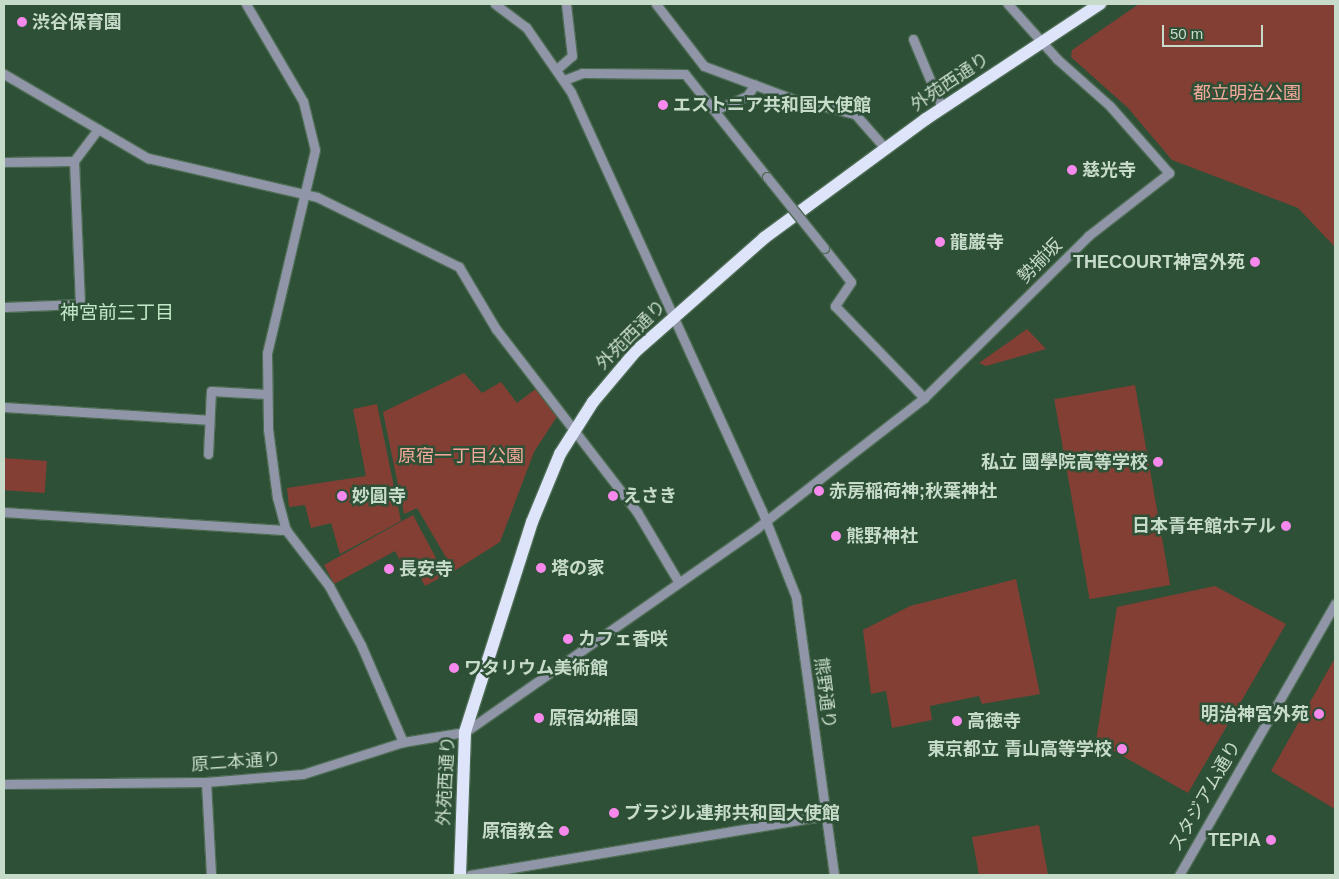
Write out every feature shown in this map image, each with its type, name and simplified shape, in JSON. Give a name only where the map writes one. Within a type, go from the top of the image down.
[{"type":"main road","name":"外苑西通り","points":[[460,875],[465,732],[532,522],[574,430],[613,376],[672,317],[764,238],[942,108],[1100,4]]},
{"type":"street","points":[[246,4],[311,122],[316,159],[302,192],[272,327],[266,394],[272,470],[286,530],[344,612],[403,742]]},
{"type":"street","name":"熊野通り","points":[[495,4],[526,27],[558,68],[766,520],[796,597],[824,816],[834,875]]},
{"type":"street","points":[[558,68],[572,56],[566,4]]},
{"type":"street","points":[[656,4],[704,66],[793,99],[856,114],[885,148]]},
{"type":"street","points":[[1008,4],[1043,42]]},
{"type":"street","points":[[913,39],[942,108]]},
{"type":"street","name":"勢揃坂","points":[[465,732],[766,520],[924,398],[1088,236],[1169,173],[1110,106],[1043,42]]},
{"type":"street","points":[[564,80],[582,73],[685,74],[852,282],[835,306],[924,398]]},
{"type":"street","points":[[4,74],[98,129],[173,166],[302,192],[459,266],[496,329],[637,512],[678,581]]},
{"type":"street","points":[[715,110],[747,96],[754,84]]},
{"type":"street","points":[[4,306],[80,304],[74,161],[98,129]]},
{"type":"street","points":[[4,162],[74,161]]},
{"type":"street","points":[[208,454],[208,420],[211,391],[266,394]]},
{"type":"street","points":[[4,407],[208,420]]},
{"type":"street","points":[[4,512],[286,530]]},
{"type":"street","name":"スタジアム通り","points":[[1179,875],[1335,604]]},
{"type":"street","name":"原二本通り","points":[[4,784],[206,782],[302,774],[403,742],[465,732]]},
{"type":"street","points":[[206,782],[211,875]]},
{"type":"street","points":[[470,875],[824,816]]},
{"type":"green space","name":"都立明治公園","points":[[1139,4],[1335,4],[1335,247],[1298,208],[1172,160],[1128,108],[1071,57],[1072,50]]},
{"type":"green space","points":[[1027,329],[1046,349],[986,366],[979,363]]},
{"type":"green space","name":"原宿一丁目公園","points":[[464,373],[482,393],[501,382],[517,403],[537,388],[558,415],[534,452],[500,542],[454,571],[417,508],[404,514],[383,412]]},
{"type":"green space","points":[[1135,385],[1170,585],[1089,599],[1054,399]]},
{"type":"green space","points":[[377,404],[401,521],[340,554],[331,523],[311,528],[305,505],[289,507],[287,488],[366,476],[353,409]]},
{"type":"green space","points":[[4,458],[47,461],[45,493],[4,490]]},
{"type":"green space","points":[[413,515],[445,575],[425,586],[415,567],[406,571],[395,551],[334,584],[324,565]]},
{"type":"green space","points":[[1016,579],[1040,694],[982,704],[979,696],[930,706],[932,720],[892,728],[886,691],[871,694],[863,630],[910,606]]},
{"type":"green space","points":[[1215,586],[1286,624],[1188,793],[1096,741],[1117,607]]},
{"type":"green space","name":"明治神宮外苑","points":[[1335,658],[1335,809],[1271,771]]},
{"type":"green space","points":[[1039,825],[1048,875],[979,875],[972,837]]},
{"type":"place","name":"渋谷保育園","points":[[22,22]]},
{"type":"place","name":"エストニア共和国大使館","points":[[663,105]]},
{"type":"place","name":"慈光寺","points":[[1072,170]]},
{"type":"place","name":"龍巌寺","points":[[940,242]]},
{"type":"place","name":"THECOURT神宮外苑","points":[[1255,262]]},
{"type":"place","name":"私立 國學院高等学校","points":[[1158,462]]},
{"type":"place","name":"赤房稲荷神;秋葉神社","points":[[819,491]]},
{"type":"place","name":"妙圓寺","points":[[342,496]]},
{"type":"place","name":"えさき","points":[[613,496]]},
{"type":"place","name":"日本青年館ホテル","points":[[1286,526]]},
{"type":"place","name":"熊野神社","points":[[836,536]]},
{"type":"place","name":"塔の家","points":[[541,568]]},
{"type":"place","name":"長安寺","points":[[389,569]]},
{"type":"place","name":"カフェ香咲","points":[[568,639]]},
{"type":"place","name":"ワタリウム美術館","points":[[454,668]]},
{"type":"place","name":"明治神宮外苑","points":[[1319,714]]},
{"type":"place","name":"原宿幼稚園","points":[[539,718]]},
{"type":"place","name":"高徳寺","points":[[957,721]]},
{"type":"place","name":"東京都立 青山高等学校","points":[[1122,749]]},
{"type":"place","name":"ブラジル連邦共和国大使館","points":[[614,813]]},
{"type":"place","name":"原宿教会","points":[[564,831]]},
{"type":"place","name":"TEPIA","points":[[1271,840]]},
{"type":"district","name":"神宮前三丁目","points":[[117,313]]}]
